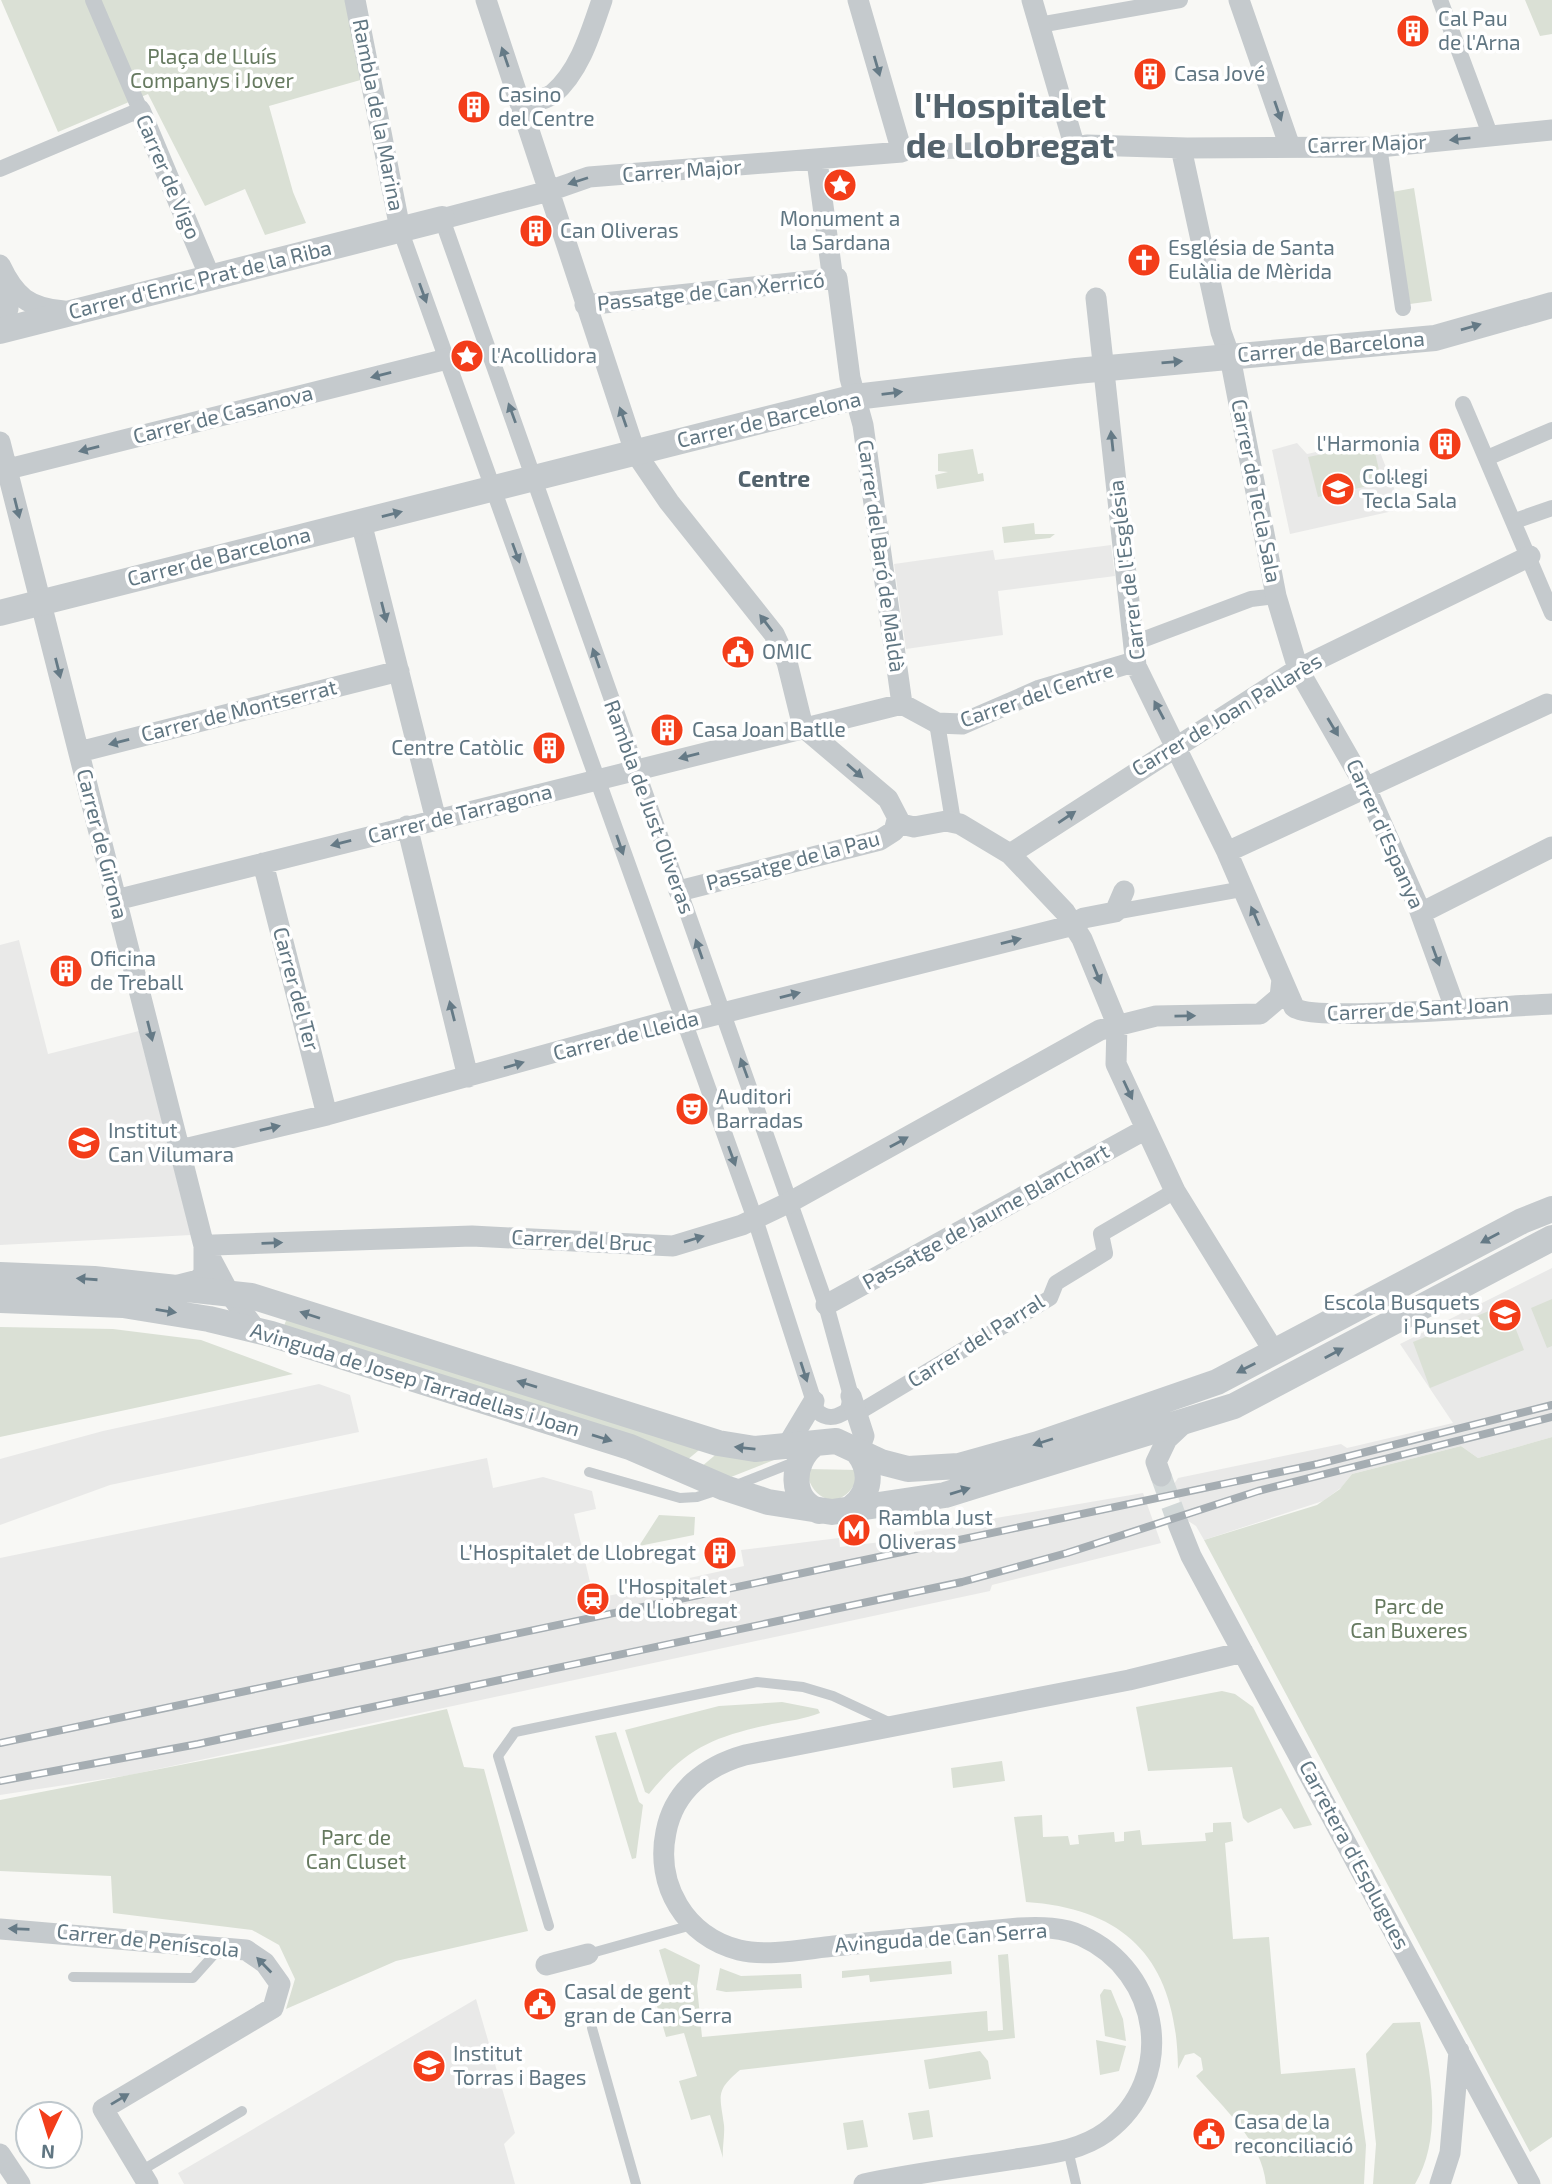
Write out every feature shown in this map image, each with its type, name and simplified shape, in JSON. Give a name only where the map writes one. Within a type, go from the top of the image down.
[{"type":"street","name":"Carrer de Vigo","points":[[93,0],[210,277]]},
{"type":"street","name":"Rambla de la Marina","points":[[355,0],[400,229]]},
{"type":"street","points":[[486,0],[635,452],[669,502],[774,634],[787,662],[803,727],[888,799],[897,820],[914,827],[953,821],[1010,854],[1072,923],[1082,939],[1117,1024],[1116,1064],[1175,1191],[1275,1353]]},
{"type":"street","points":[[521,105],[551,96],[558,88],[584,52],[602,0]]},
{"type":"street","points":[[858,0],[902,152],[1075,148],[1032,0]]},
{"type":"street","points":[[1039,25],[1180,0]]},
{"type":"street","points":[[1239,0],[1290,147]]},
{"type":"street","points":[[1440,0],[1488,129]]},
{"type":"street","points":[[0,169],[140,110]]},
{"type":"street","name":"Carrer Major","points":[[1075,148],[1087,145],[1181,148],[1379,147],[1552,130]]},
{"type":"street","name":"Carrer de Tecla Sala","points":[[1181,148],[1221,332],[1230,357],[1276,596],[1298,669]]},
{"type":"street","name":"Carrer Major","points":[[549,191],[589,177],[817,161],[902,152]]},
{"type":"street","points":[[1380,153],[1403,308]]},
{"type":"street","name":"Carrer del Baró de Maldà","points":[[817,161],[832,273],[837,278],[855,397],[863,425],[902,704]]},
{"type":"street","points":[[400,229],[549,191]]},
{"type":"street","name":"Rambla de Just Oliveras","points":[[442,219],[716,1000],[724,1012],[792,1201],[864,1436],[858,1452]]},
{"type":"street","name":"Carrer d'Enric Prat de la Riba","points":[[0,331],[400,229]]},
{"type":"street","name":"Rambla de Just Oliveras","points":[[400,229],[755,1219],[814,1401]]},
{"type":"street","points":[[4,272],[29,304],[76,312]]},
{"type":"street","points":[[0,325],[8,309],[4,272]]},
{"type":"street","name":"Passatge de Can Xerricó","points":[[585,305],[837,278]]},
{"type":"street","name":"Carrer de l'Església","points":[[1096,298],[1136,666],[1177,744],[1282,979]]},
{"type":"street","name":"Carrer de Barcelona","points":[[0,613],[855,397],[1104,369],[1435,338],[1552,305]]},
{"type":"street","name":"Carrer de Casanova","points":[[4,470],[447,359]]},
{"type":"street","points":[[1463,404],[1530,555],[1552,613]]},
{"type":"street","points":[[1486,458],[1552,430]]},
{"type":"street","name":"Carrer de Girona","points":[[0,442],[4,470],[41,602],[204,1246],[229,1293],[256,1330]]},
{"type":"street","points":[[1515,521],[1552,508]]},
{"type":"street","points":[[360,522],[436,820]]},
{"type":"street","name":"Carrer de Joan Pallarès","points":[[1010,854],[1177,744],[1298,669],[1530,555]]},
{"type":"street","points":[[1142,640],[1251,599],[1276,596]]},
{"type":"street","name":"Carrer del Centre","points":[[937,723],[961,724],[1040,690],[1128,664],[1136,666]]},
{"type":"street","name":"Carrer d'Espanya","points":[[1298,669],[1365,786],[1421,913],[1455,1008]]},
{"type":"street","name":"Carrer de Montserrat","points":[[79,752],[399,671]]},
{"type":"street","points":[[902,704],[937,723],[953,821]]},
{"type":"street","name":"Carrer de Tarragona","points":[[116,900],[902,704]]},
{"type":"street","points":[[1227,852],[1547,704]]},
{"type":"street","name":"Passatge de la Pau","points":[[679,891],[880,840],[894,831],[897,820]]},
{"type":"street","points":[[407,826],[468,1077]]},
{"type":"street","points":[[1421,913],[1552,847]]},
{"type":"street","name":"Carrer del Ter","points":[[263,863],[327,1115]]},
{"type":"street","points":[[1115,912],[1240,889]]},
{"type":"street","points":[[1115,912],[1124,891]]},
{"type":"street","name":"Carrer de Lleida","points":[[180,1150],[327,1115],[668,1021],[683,1023],[1115,912]]},
{"type":"street","points":[[1117,1024],[1156,1016],[1260,1014],[1280,997],[1282,979]]},
{"type":"street","name":"Carrer de Sant Joan","points":[[1282,979],[1294,1007],[1308,1014],[1420,1012],[1552,1004]]},
{"type":"street","name":"Carrer del Bruc","points":[[204,1246],[484,1236],[532,1237],[652,1247],[673,1246],[755,1219],[792,1201],[1100,1030],[1117,1024]]},
{"type":"street","name":"Passatge de Jaume Blanchart","points":[[826,1305],[1146,1129]]},
{"type":"street","name":"Carrer del Parral","points":[[856,1406],[1050,1298],[1056,1283],[1105,1253],[1101,1234],[1175,1191]]},
{"type":"street","name":"Avinguda de Josep Tarradellas i Joan","points":[[0,1275],[173,1287],[251,1296],[718,1443],[755,1449],[800,1450],[836,1441],[858,1452],[908,1469],[959,1466],[1038,1444],[1206,1386],[1275,1353],[1522,1221],[1552,1209]]},
{"type":"street","name":"Avinguda de Josep Tarradellas i Joan","points":[[0,1300],[123,1306],[256,1330],[629,1447],[725,1488],[768,1502],[832,1511],[945,1495],[1234,1406],[1552,1238]]},
{"type":"street","name":"Carrer de Girona","points":[[173,1287],[198,1280],[204,1274],[204,1246]]},
{"type":"street","points":[[814,1401],[821,1414],[836,1417],[856,1406]]},
{"type":"street","points":[[814,1401],[796,1474],[801,1497],[810,1508],[832,1511],[862,1498],[867,1486],[866,1462],[858,1452]]},
{"type":"street","points":[[1119,1441],[1159,1469],[1167,1439],[1184,1423]]},
{"type":"street","name":"Carretera d'Esplugues","points":[[1180,1526],[1191,1556],[1530,2184]]},
{"type":"street","name":"Avinguda de Can Serra","points":[[864,2184],[992,2174],[1087,2143],[1118,2122],[1138,2095],[1151,2061],[1153,2028],[1143,1995],[1121,1963],[1098,1945],[1070,1932],[1041,1927],[748,1952],[721,1944],[692,1925],[670,1894],[664,1875],[664,1840],[669,1818],[688,1787],[708,1769],[732,1759],[1129,1680],[1243,1653]]},
{"type":"street","name":"Carrer de Peníscola","points":[[0,1929],[246,1950],[265,1963],[280,1984],[273,2008],[103,2109],[144,2178]]},
{"type":"street","points":[[546,1965],[587,1955]]},
{"type":"street","points":[[1440,2184],[1450,2153],[1459,2051]]},
{"type":"street","points":[[0,2154],[20,2184]]},
{"type":"lane","points":[[589,1472],[680,1498],[697,1497],[725,1488],[800,1450]]},
{"type":"lane","points":[[549,1926],[498,1756],[515,1732],[757,1682],[803,1687],[823,1693],[895,1725]]},
{"type":"lane","points":[[587,1955],[692,1925]]},
{"type":"lane","points":[[73,1977],[193,1978],[220,1947]]},
{"type":"lane","points":[[592,2028],[635,2184]]},
{"type":"lane","name":"Carrer de Peníscola","points":[[144,2178],[243,2111]]},
{"type":"lane","points":[[1068,2150],[1076,2184]]},
{"type":"shaded area","name":"Col·legi Tecla Sala","points":[[1375,439],[1402,509],[1290,534],[1272,450],[1297,443],[1307,454]]},
{"type":"shaded area","points":[[1111,545],[1115,576],[998,591],[1003,635],[906,649],[894,564],[993,550],[995,560]]},
{"type":"shaded area","name":"Institut Can Vilumara","points":[[19,940],[48,1054],[139,1031],[191,1235],[0,1245],[0,945]]},
{"type":"shaded area","points":[[1552,1268],[1552,1437],[1478,1458],[1461,1446],[1352,1474],[1342,1487],[1323,1501],[1204,1540],[1196,1526],[1185,1519],[1174,1484],[1178,1478],[1341,1444],[1347,1448],[1453,1423],[1400,1344]]},
{"type":"shaded area","points":[[319,1384],[350,1395],[359,1432],[110,1485],[0,1525],[0,1459],[103,1431]]},
{"type":"shaded area","points":[[487,1458],[493,1488],[543,1477],[592,1491],[596,1509],[574,1514],[594,1599],[744,1566],[741,1550],[839,1538],[840,1547],[914,1538],[914,1532],[1143,1493],[1161,1543],[992,1585],[990,1591],[130,1775],[0,1795],[0,1558]]},
{"type":"shaded area","name":"Institut Torras i Bages","points":[[476,1999],[515,2133],[504,2144],[515,2184],[184,2184],[178,2173]]},
{"type":"green space","name":"Plaça de Lluís Companys i Jover","points":[[1,0],[348,0],[364,79],[269,106],[293,192],[306,223],[265,235],[245,189],[205,206],[148,94],[58,132]]},
{"type":"green space","points":[[1525,0],[1552,0],[1552,34],[1540,36]]},
{"type":"green space","points":[[1414,188],[1432,301],[1410,304],[1392,192]]},
{"type":"green space","points":[[1373,444],[1382,483],[1318,497],[1308,457]]},
{"type":"green space","points":[[973,449],[978,474],[983,473],[984,481],[937,489],[935,475],[948,472],[938,471],[938,454]]},
{"type":"green space","points":[[1034,523],[1035,534],[1055,534],[1050,538],[1004,543],[1002,527]]},
{"type":"green space","points":[[1552,1299],[1552,1346],[1547,1348],[1531,1308]]},
{"type":"green space","points":[[1506,1304],[1524,1350],[1430,1388],[1413,1342]]},
{"type":"green space","points":[[288,1316],[704,1446],[687,1460],[283,1328]]},
{"type":"green space","points":[[0,1327],[113,1329],[201,1340],[293,1374],[0,1437]]},
{"type":"green space","name":"Parc de Can Buxeres","points":[[1552,1437],[1552,2137],[1530,2152],[1204,1540],[1317,1505],[1340,1489],[1352,1474],[1461,1446],[1478,1458]]},
{"type":"green space","points":[[720,1451],[779,1458],[731,1477],[701,1467]]},
{"type":"green space","points":[[806,1469],[859,1470],[849,1492],[832,1500],[816,1492]]},
{"type":"green space","points":[[659,1515],[695,1517],[694,1535],[639,1546]]},
{"type":"green space","points":[[1222,1691],[1235,1694],[1253,1707],[1312,1825],[1294,1829],[1281,1808],[1248,1823],[1243,1818],[1232,1767],[1148,1771],[1136,1707]]},
{"type":"green space","points":[[782,1702],[818,1709],[820,1713],[718,1739],[689,1755],[649,1794],[645,1792],[625,1730],[719,1706]]},
{"type":"green space","name":"Parc de Can Cluset","points":[[447,1709],[464,1767],[484,1769],[528,1931],[396,1961],[286,2009],[295,1979],[279,1945],[252,1930],[113,1913],[111,1876],[0,1871],[0,1800],[283,1745]]},
{"type":"green space","points":[[616,1732],[639,1802],[643,1805],[636,1858],[632,1859],[595,1736]]},
{"type":"green space","points":[[1002,1761],[1005,1781],[953,1788],[951,1768]]},
{"type":"green space","points":[[1042,1815],[1043,1837],[1068,1836],[1070,1845],[1079,1844],[1078,1835],[1114,1832],[1115,1842],[1124,1841],[1124,1832],[1140,1830],[1142,1845],[1206,1841],[1205,1833],[1213,1832],[1213,1823],[1231,1822],[1233,1841],[1225,1843],[1233,1939],[1269,1937],[1281,2074],[1355,2068],[1366,2145],[1364,2184],[1266,2184],[1263,2168],[1249,2139],[1196,2076],[1203,2070],[1201,2058],[1194,2053],[1185,2055],[1178,2069],[1169,2000],[1157,1972],[1141,1949],[1120,1930],[1094,1916],[1063,1907],[1026,1902],[1014,1817]]},
{"type":"green space","points":[[665,1948],[700,1965],[697,1986],[702,2037],[987,2011],[988,2031],[1003,2030],[998,1955],[1008,1954],[1015,2038],[740,2070],[726,2083],[721,2094],[723,2158],[710,2115],[691,2120],[679,2081],[697,2076],[684,2033],[666,2037],[655,1999],[672,1993],[659,1950]]},
{"type":"green space","points":[[951,1961],[952,1974],[870,1982],[869,1975],[842,1978],[842,1971]]},
{"type":"green space","points":[[720,1968],[741,1976],[801,1974],[802,1988],[726,1992],[716,1990]]},
{"type":"green space","points":[[1104,1989],[1111,1990],[1123,2019],[1126,2041],[1105,2036],[1100,1995]]},
{"type":"green space","points":[[1420,2022],[1428,2062],[1432,2104],[1432,2125],[1424,2166],[1415,2184],[1373,2184],[1376,2144],[1366,2054],[1393,2023]]},
{"type":"green space","points":[[1096,2040],[1126,2046],[1119,2071],[1100,2075]]},
{"type":"green space","points":[[980,2051],[988,2061],[991,2079],[929,2089],[924,2060]]},
{"type":"green space","points":[[929,2110],[933,2137],[913,2140],[908,2113]]},
{"type":"green space","points":[[863,2120],[868,2147],[847,2150],[843,2123]]},
{"type":"tunnel","points":[[1161,1476],[1179,1526]]},
{"type":"railway","points":[[0,1743],[1318,1464],[1552,1405]]},
{"type":"railway","points":[[0,1781],[198,1744],[962,1582],[1067,1553],[1258,1491],[1552,1417]]},
{"type":"place","name":"Cal Pau de l'Arna","points":[[1413,31]]},
{"type":"place","name":"Casa Jové","points":[[1150,74]]},
{"type":"place","name":"Casino del Centre","points":[[474,107]]},
{"type":"place","name":"Monument a la Sardana","points":[[840,185]]},
{"type":"place","name":"Can Oliveras","points":[[536,231]]},
{"type":"place","name":"Església de Santa Eulàlia de Mèrida","points":[[1144,260]]},
{"type":"place","name":"l'Acollidora","points":[[467,356]]},
{"type":"place","name":"l'Harmonia","points":[[1445,444]]},
{"type":"place","name":"Col·legi Tecla Sala","points":[[1338,489]]},
{"type":"place","name":"OMIC","points":[[738,652]]},
{"type":"place","name":"Casa Joan Batlle","points":[[667,730]]},
{"type":"place","name":"Centre Catòlic","points":[[549,748]]},
{"type":"place","name":"Oficina de Treball","points":[[66,971]]},
{"type":"place","name":"Auditori Barradas","points":[[692,1109]]},
{"type":"place","name":"Institut Can Vilumara","points":[[84,1143]]},
{"type":"place","name":"Escola Busquets i Punset","points":[[1505,1315]]},
{"type":"place","name":"Rambla Just Oliveras","points":[[854,1530]]},
{"type":"place","name":"L’Hospitalet de Llobregat","points":[[720,1553]]},
{"type":"place","name":"l'Hospitalet de Llobregat","points":[[593,1599]]},
{"type":"place","name":"Casal de gent gran de Can Serra","points":[[540,2004]]},
{"type":"place","name":"Institut Torras i Bages","points":[[429,2066]]},
{"type":"place","name":"Casa de la reconciliació","points":[[1209,2134]]},
{"type":"district","name":"l'Hospitalet de Llobregat","points":[[1010,126]]},
{"type":"district","name":"Centre","points":[[774,479]]}]
